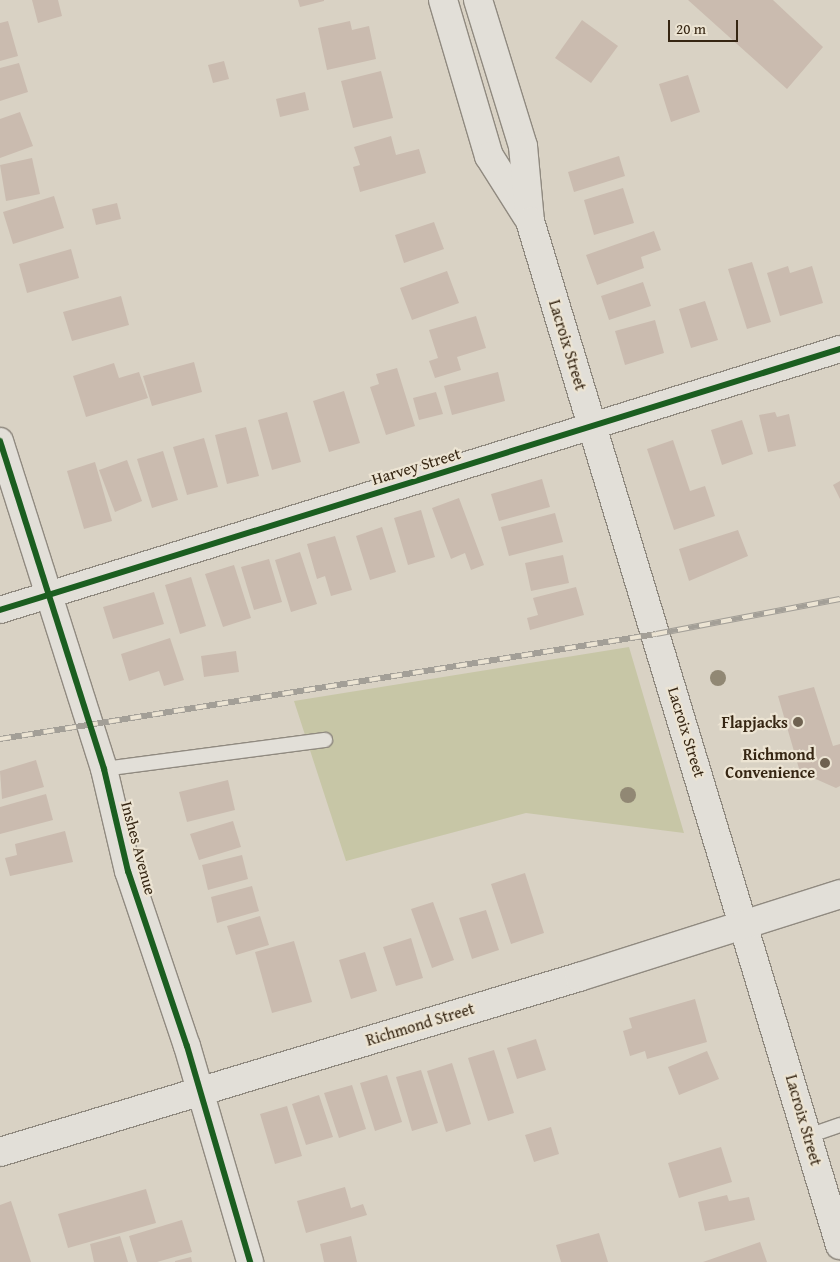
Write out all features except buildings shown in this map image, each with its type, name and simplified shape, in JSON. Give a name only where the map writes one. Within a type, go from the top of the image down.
[{"type":"main road","points":[[445,9],[487,3]]},
{"type":"main road","name":"Lacroix Street","points":[[487,3],[523,146],[530,221],[746,926],[840,1244]]},
{"type":"main road","name":"Lacroix Street","points":[[445,9],[490,156],[530,221]]},
{"type":"main road","name":"Richmond Street","points":[[0,1152],[746,926],[840,894]]},
{"type":"street","name":"Harvey Street","points":[[0,610],[840,349]]},
{"type":"street","name":"Inshes Avenue","points":[[0,441],[104,769],[128,871],[200,1090],[250,1262]]},
{"type":"lane","points":[[104,769],[325,740]]},
{"type":"lane","points":[[808,1136],[840,1126]]},
{"type":"green space","points":[[629,647],[684,833],[526,813],[346,861],[294,701]]},
{"type":"railway","points":[[0,739],[656,634],[840,599]]},
{"type":"cycle path","points":[[0,610],[840,349]]},
{"type":"cycle path","points":[[0,441],[104,769],[128,871],[187,1046],[250,1262]]},
{"type":"place","name":"Flapjacks","points":[[798,722]]},
{"type":"place","name":"Richmond Convenience","points":[[825,763]]}]
